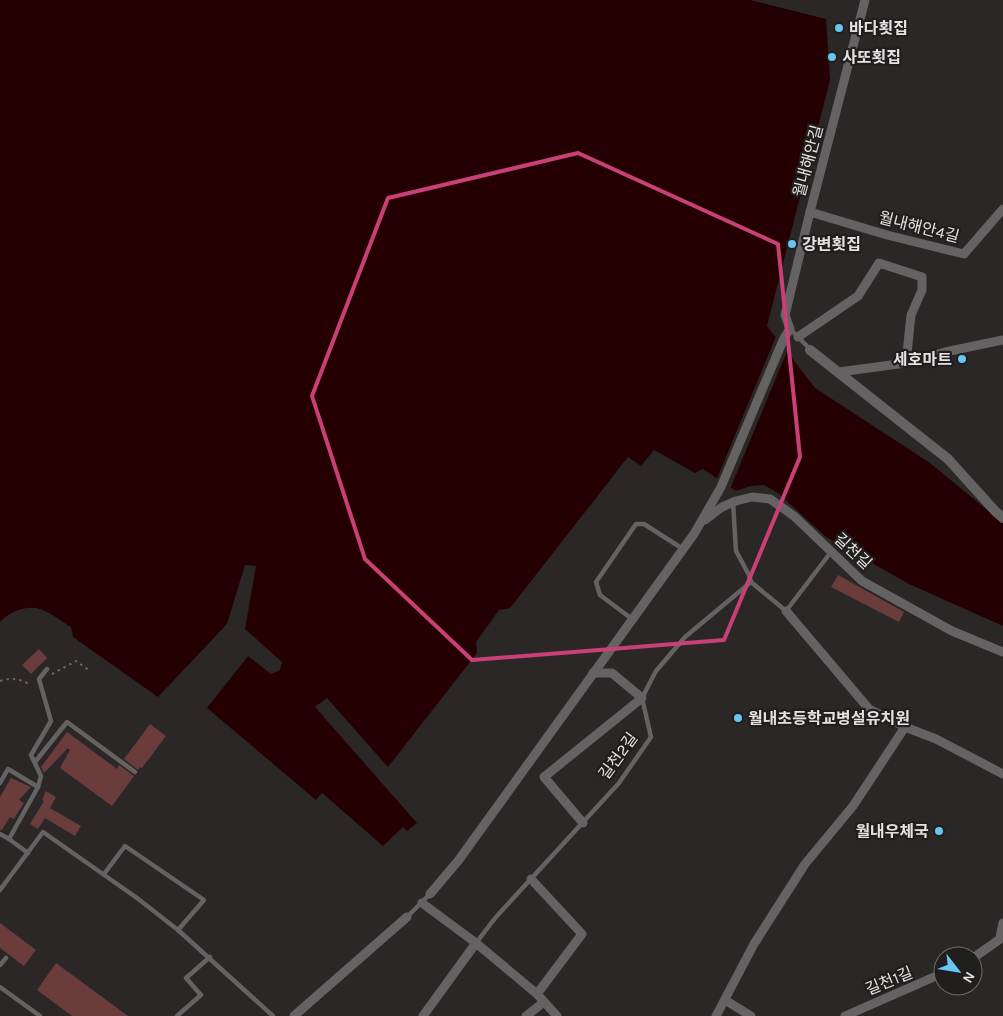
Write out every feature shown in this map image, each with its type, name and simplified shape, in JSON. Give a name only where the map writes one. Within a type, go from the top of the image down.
[{"type":"street","name":"월내해안길","points":[[790,329],[786,315],[810,212],[865,0]]},
{"type":"street","name":"월내해안4길","points":[[810,212],[887,235],[964,254],[1003,209]]},
{"type":"street","points":[[798,337],[858,296],[879,263],[922,277],[922,290],[912,315],[906,363]]},
{"type":"street","points":[[430,894],[458,861],[694,534],[721,487],[784,338],[790,329]]},
{"type":"street","points":[[839,372],[906,363],[945,352],[1003,340]]},
{"type":"street","points":[[810,350],[948,459],[1003,518]]},
{"type":"street","name":"길천길","points":[[694,534],[707,518],[722,507],[752,497],[770,499],[794,516],[862,581],[952,631],[1003,652]]},
{"type":"street","points":[[786,610],[869,709],[905,728],[936,739],[1003,774]]},
{"type":"street","points":[[583,823],[544,778],[642,698],[612,673],[593,673]]},
{"type":"street","points":[[716,1016],[754,944],[805,864],[853,806],[905,728]]},
{"type":"street","points":[[531,879],[582,934],[537,994]]},
{"type":"street","points":[[422,903],[476,943],[537,994],[557,1016]]},
{"type":"street","points":[[294,1016],[407,917]]},
{"type":"street","points":[[983,952],[1001,937],[1003,923]]},
{"type":"street","name":"길천2길","points":[[423,1016],[476,943]]},
{"type":"street","name":"길천1길","points":[[846,1016],[933,977]]},
{"type":"street","points":[[725,1000],[751,1016]]},
{"type":"street","points":[[526,1016],[544,1002]]},
{"type":"lane","points":[[790,329],[810,350]]},
{"type":"lane","points":[[733,502],[736,551],[751,582],[786,610],[831,552]]},
{"type":"lane","points":[[632,619],[600,595],[596,582],[636,524],[644,524],[683,549]]},
{"type":"lane","points":[[642,698],[656,671],[685,638],[751,582]]},
{"type":"lane","points":[[9,839],[38,787],[41,776],[31,756],[51,721],[39,679],[47,669]]},
{"type":"lane","name":"길천2길","points":[[476,943],[496,917],[619,784],[651,737],[642,698]]},
{"type":"lane","points":[[35,762],[67,722],[135,772]]},
{"type":"lane","points":[[0,783],[8,769],[38,787]]},
{"type":"lane","points":[[0,890],[43,832],[104,874],[178,930],[273,1016]]},
{"type":"lane","points":[[0,834],[28,853]]},
{"type":"lane","points":[[104,874],[125,846],[204,900],[178,930]]},
{"type":"lane","points":[[407,917],[430,894]]},
{"type":"lane","points":[[177,1016],[201,995],[186,978],[210,957]]},
{"type":"lane","points":[[0,966],[6,958]]},
{"type":"lane","points":[[0,987],[40,1016]]},
{"type":"highlighted area","points":[[578,153],[778,244],[800,457],[724,640],[472,660],[365,559],[312,396],[388,198]]},
{"type":"shaded area","points":[[0,0],[750,0],[826,19],[830,80],[767,326],[815,388],[930,463],[1003,523],[1003,626],[909,584],[826,537],[778,493],[764,485],[750,486],[736,491],[703,469],[695,473],[654,450],[641,466],[628,457],[510,608],[499,610],[476,642],[477,653],[388,767],[327,698],[315,707],[417,823],[407,831],[403,827],[383,846],[322,793],[316,800],[207,708],[248,656],[271,674],[280,670],[282,662],[245,629],[256,566],[245,565],[227,624],[158,697],[73,637],[71,627],[44,610],[29,608],[13,612],[0,622]]},
{"type":"pier","points":[[777,334],[788,349],[730,489],[716,481]]},
{"type":"building","points":[[838,575],[904,612],[899,622],[831,587]]},
{"type":"building","points":[[39,649],[47,658],[31,674],[22,665]]},
{"type":"building","points":[[150,724],[166,736],[142,768],[140,767],[138,770],[124,759]]},
{"type":"building","points":[[67,732],[117,769],[119,765],[134,776],[112,806],[60,768],[70,750],[68,748],[44,773],[41,767]]},
{"type":"building","points":[[11,778],[31,787],[19,800],[24,803],[14,819],[10,817],[2,830],[0,830],[0,797]]},
{"type":"building","points":[[46,791],[56,797],[50,808],[81,826],[75,836],[45,818],[38,829],[30,824],[44,801],[42,800]]},
{"type":"building","points":[[0,923],[36,950],[24,966],[0,948]]},
{"type":"building","points":[[56,963],[128,1016],[72,1016],[37,990]]},
{"type":"place","name":"바다횟집","points":[[839,28]]},
{"type":"place","name":"사또횟집","points":[[832,57]]},
{"type":"place","name":"강변횟집","points":[[792,244]]},
{"type":"place","name":"세호마트","points":[[962,359]]},
{"type":"place","name":"월내초등학교병설유치원","points":[[738,718]]},
{"type":"place","name":"월내우체국","points":[[939,831]]}]
